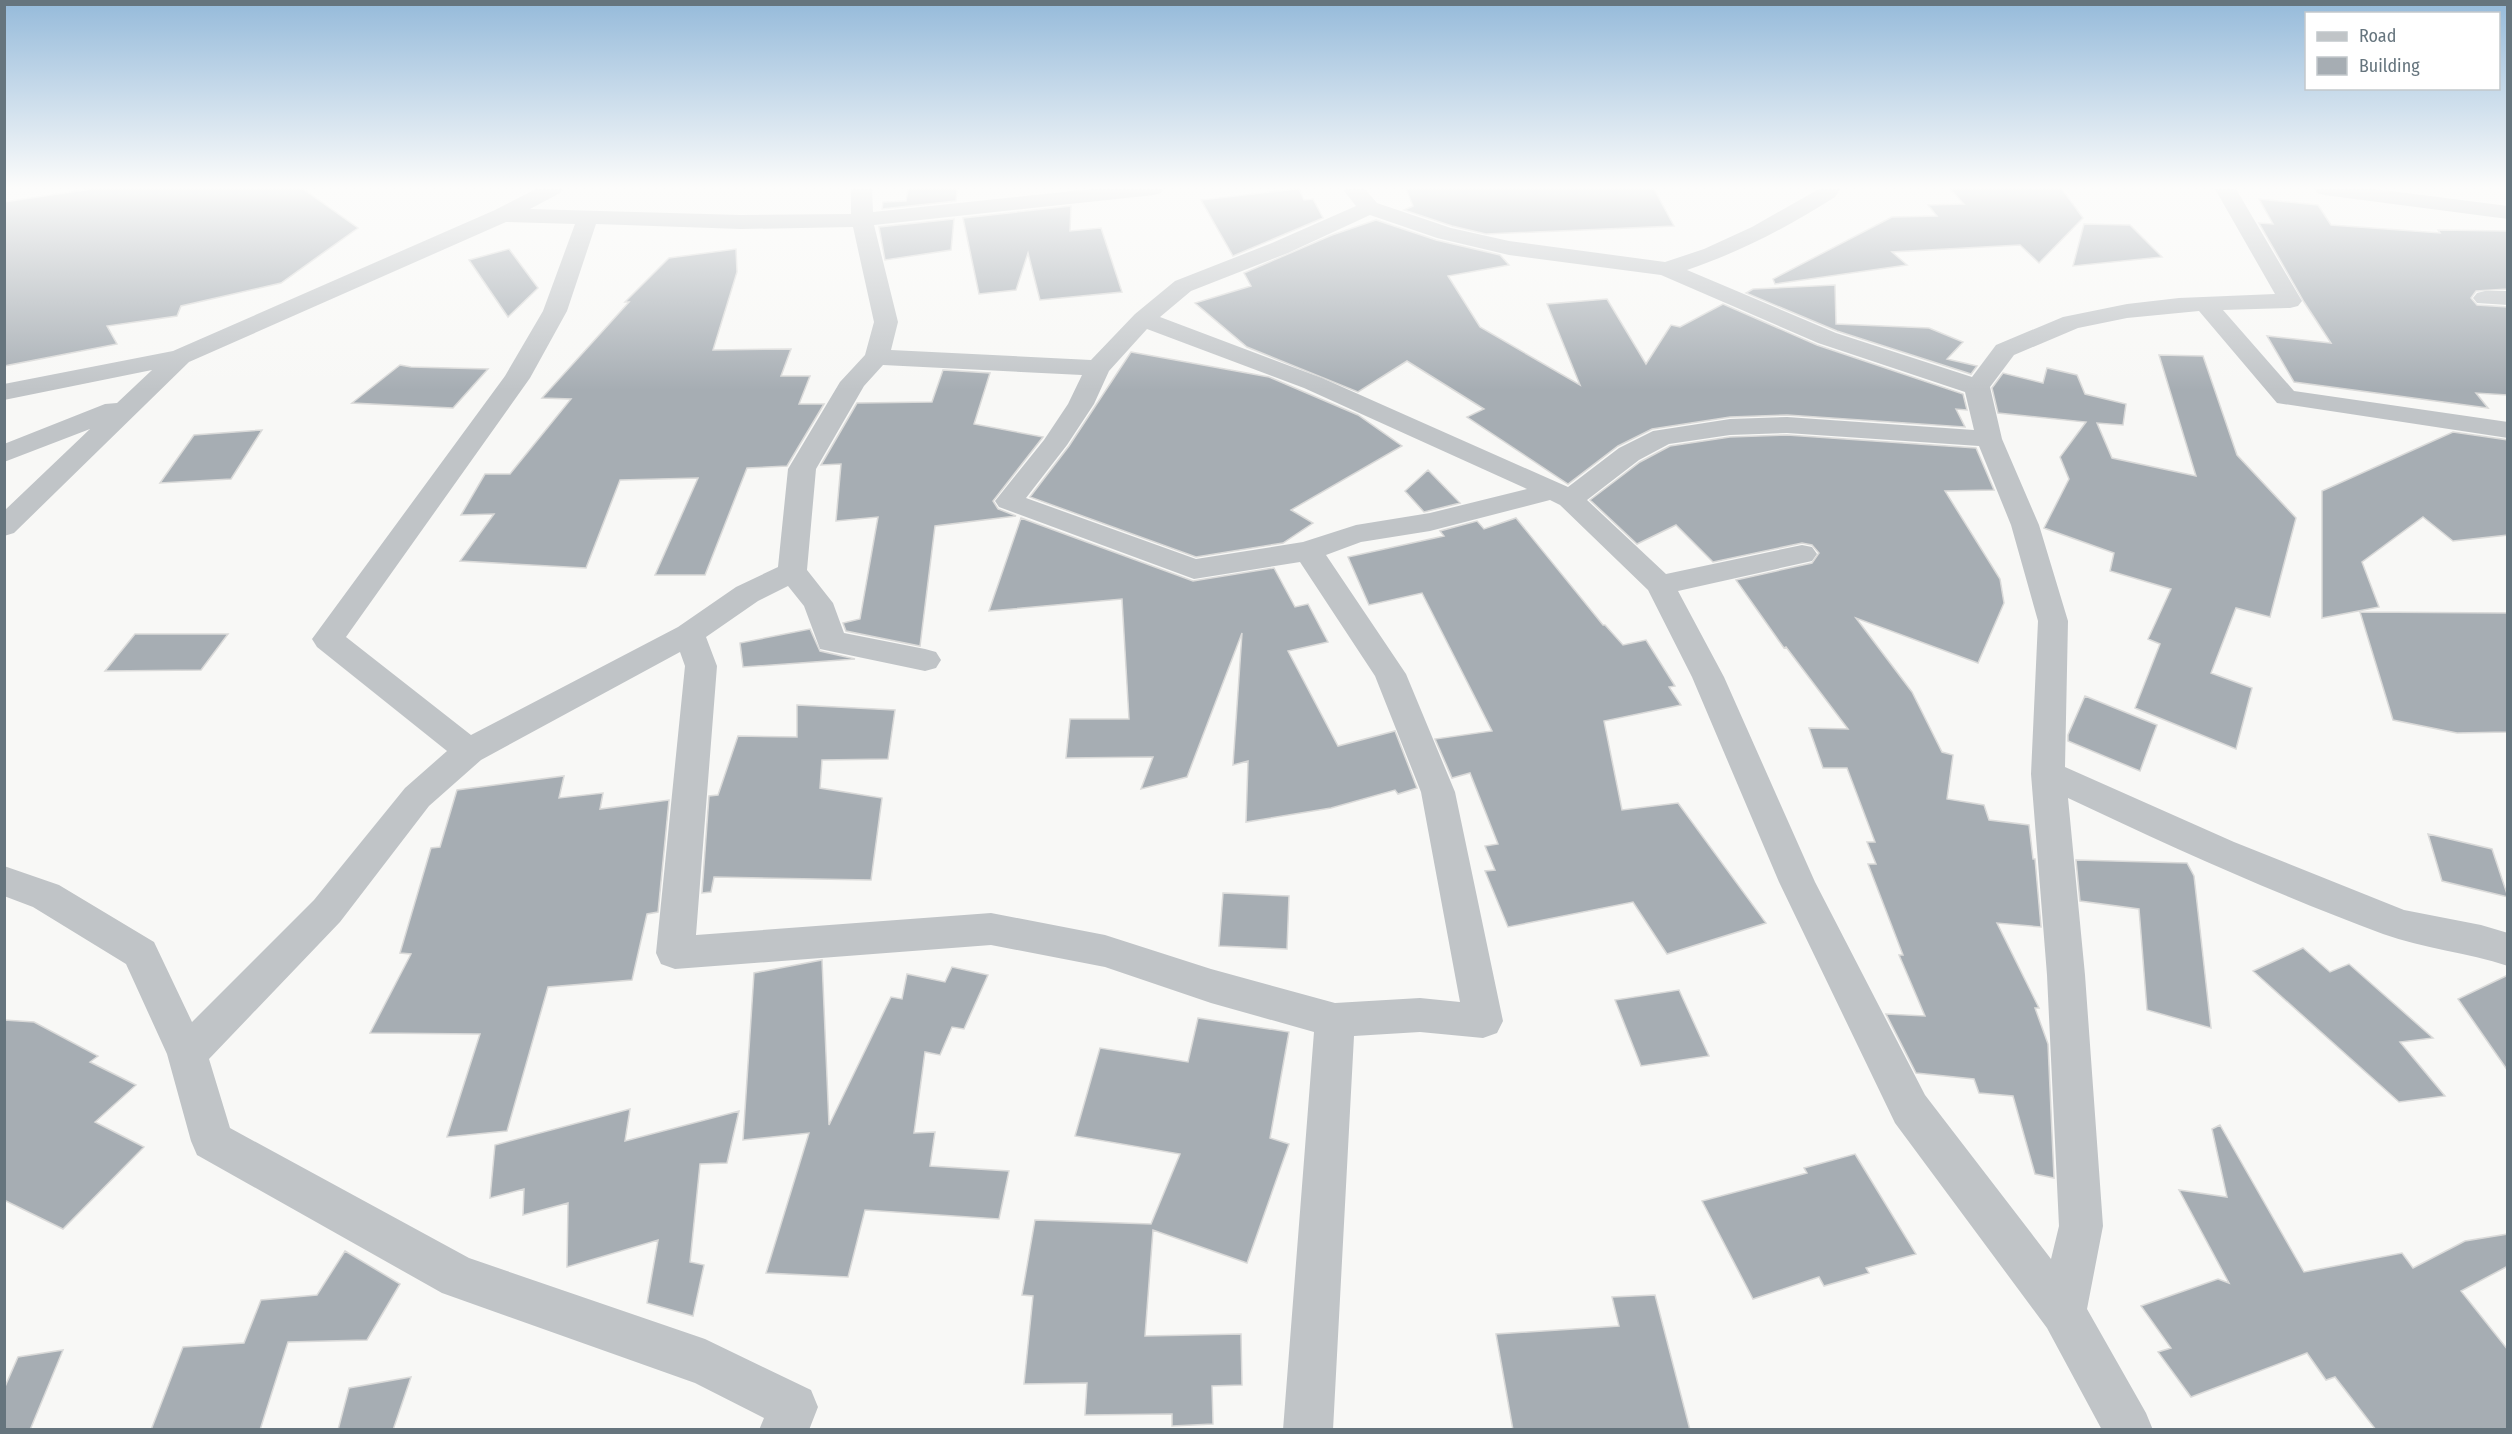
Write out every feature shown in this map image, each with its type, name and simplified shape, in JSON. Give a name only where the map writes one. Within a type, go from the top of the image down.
[{"type":"street","points":[[4,392],[180,357],[409,256]]},
{"type":"street","points":[[469,751],[328,639],[517,378],[555,311],[574,256]]},
{"type":"street","points":[[873,256],[886,322],[877,357],[853,382],[802,469],[792,572],[818,603],[831,641],[925,660]]},
{"type":"street","points":[[1260,256],[1183,286],[1143,319],[1098,368],[1081,404],[1054,445],[1009,501],[1194,568],[1308,550],[1356,534],[1430,522],[1498,506],[1562,495],[1629,454],[1662,438],[1730,427],[1787,425],[1989,439]]},
{"type":"street","points":[[1568,256],[1666,269],[1827,338],[1977,387]]},
{"type":"street","points":[[1666,269],[1706,256]]},
{"type":"street","points":[[1977,387],[2005,350],[2071,322],[2127,311],[2205,304],[2290,301],[2264,256]]},
{"type":"street","points":[[2205,304],[2286,398],[2508,430]]},
{"type":"street","points":[[1143,319],[1313,383],[1562,495],[1660,585],[1708,677],[1797,882],[1910,1109],[2063,1312],[2129,1430]]},
{"type":"street","points":[[4,527],[180,357]]},
{"type":"street","points":[[877,357],[1098,368]]},
{"type":"street","points":[[1977,387],[1989,439],[2025,525],[2053,621],[2048,774],[2066,975],[2081,1226],[2063,1312]]},
{"type":"street","points":[[4,454],[132,403]]},
{"type":"street","points":[[688,634],[701,666],[675,953],[991,929],[1106,951],[1211,986],[1335,1020],[1420,1015],[1483,1021],[1438,792],[1390,674],[1308,550]]},
{"type":"street","points":[[1660,585],[1802,554]]},
{"type":"street","points":[[187,1054],[327,911],[417,798],[469,751],[688,634],[747,594],[792,572]]},
{"type":"street","points":[[2048,774],[2170,831],[2400,924],[2491,942],[2508,950]]},
{"type":"street","points":[[4,881],[46,896],[140,953],[187,1054],[212,1141],[458,1277],[705,1363],[794,1407],[783,1430]]},
{"type":"street","points":[[1308,1430],[1335,1020]]},
{"type":"building","points":[[4,256],[319,256],[281,283],[181,306],[177,316],[107,326],[117,344],[4,366]]},
{"type":"building","points":[[484,256],[514,256],[538,288],[508,317],[469,260]]},
{"type":"building","points":[[736,256],[737,272],[713,350],[791,349],[781,376],[810,376],[799,404],[824,404],[787,466],[747,468],[705,575],[655,575],[698,478],[620,480],[586,568],[460,561],[494,514],[461,515],[485,474],[510,474],[571,399],[542,398],[629,302],[625,302],[669,258]]},
{"type":"building","points":[[884,256],[912,256],[885,260]]},
{"type":"building","points":[[971,256],[1027,256],[1016,290],[979,294]]},
{"type":"building","points":[[1029,256],[1110,256],[1122,292],[1040,300]]},
{"type":"building","points":[[1284,256],[1501,256],[1509,265],[1448,276],[1480,327],[1580,385],[1547,304],[1607,299],[1646,364],[1671,325],[1680,327],[1723,304],[1817,345],[1963,394],[1967,410],[1956,409],[1965,427],[1787,415],[1730,417],[1652,429],[1618,446],[1568,484],[1467,417],[1484,409],[1407,361],[1358,392],[1247,347],[1195,303],[1251,286],[1244,273]]},
{"type":"building","points":[[1817,256],[1897,256],[1907,265],[1775,284],[1773,279]]},
{"type":"building","points":[[2032,256],[2046,256],[2039,263]]},
{"type":"building","points":[[2076,256],[2162,257],[2073,266]]},
{"type":"building","points":[[2278,256],[2508,256],[2508,289],[2476,291],[2471,298],[2477,305],[2508,307],[2508,395],[2476,393],[2488,408],[2294,382],[2267,336],[2331,343]]},
{"type":"building","points":[[1835,285],[1836,324],[1929,328],[1963,342],[1947,359],[1977,366],[1971,374],[1837,331],[1746,293],[1753,289]]},
{"type":"building","points":[[1131,352],[1269,377],[1358,415],[1402,446],[1291,510],[1313,523],[1283,543],[1196,557],[1030,497],[1069,446]]},
{"type":"building","points":[[2159,355],[2203,356],[2237,455],[2296,518],[2270,617],[2236,608],[2211,673],[2252,688],[2236,749],[2135,708],[2160,644],[2148,639],[2171,589],[2110,571],[2114,553],[2044,528],[2069,479],[2060,457],[2086,422],[1998,413],[1992,388],[2003,373],[2043,383],[2047,368],[2077,375],[2085,394],[2126,404],[2123,425],[2097,423],[2112,458],[2196,476]]},
{"type":"building","points":[[400,365],[488,369],[453,408],[352,403]]},
{"type":"building","points":[[943,370],[990,373],[974,424],[1043,437],[993,501],[998,509],[1016,516],[935,526],[920,646],[846,631],[843,623],[860,619],[878,517],[836,521],[841,464],[821,465],[857,403],[932,402]]},
{"type":"building","points":[[262,430],[231,479],[160,483],[194,435]]},
{"type":"building","points":[[2453,432],[2508,440],[2508,535],[2453,541],[2423,517],[2362,562],[2379,607],[2322,618],[2322,491]]},
{"type":"building","points":[[1787,435],[1976,448],[1994,490],[1945,491],[2000,579],[2004,603],[1978,663],[1856,618],[1912,692],[1942,752],[1953,755],[1947,799],[1984,805],[1989,820],[2029,825],[2033,859],[2035,859],[2041,927],[1997,923],[2039,1008],[2035,1008],[2048,1044],[2054,1178],[2035,1174],[2013,1096],[1979,1093],[1974,1079],[1916,1073],[1886,1014],[1925,1016],[1899,955],[1903,955],[1868,864],[1876,864],[1867,842],[1875,842],[1847,768],[1823,768],[1809,728],[1848,729],[1786,647],[1784,648],[1736,580],[1812,563],[1819,553],[1812,545],[1802,543],[1713,562],[1676,525],[1637,544],[1590,500],[1640,462],[1670,446],[1730,437]]},
{"type":"building","points":[[1428,470],[1460,503],[1424,512],[1405,491]]},
{"type":"building","points":[[1021,518],[1193,581],[1274,568],[1295,607],[1308,604],[1328,642],[1288,651],[1338,746],[1395,731],[1417,788],[1398,794],[1395,790],[1331,808],[1246,822],[1248,761],[1233,765],[1242,633],[1187,777],[1141,789],[1153,757],[1066,758],[1070,719],[1129,719],[1122,599],[989,611]]},
{"type":"building","points":[[1516,518],[1603,625],[1623,645],[1646,640],[1675,686],[1669,687],[1681,705],[1604,721],[1622,810],[1678,803],[1766,923],[1667,954],[1633,902],[1508,927],[1485,871],[1495,870],[1485,846],[1498,844],[1470,773],[1452,778],[1435,739],[1492,731],[1422,593],[1369,605],[1348,557],[1444,536],[1440,531],[1477,521],[1484,529]]},
{"type":"building","points":[[2360,612],[2508,613],[2508,732],[2457,733],[2393,720]]},
{"type":"building","points":[[810,629],[820,651],[855,659],[743,667],[740,643]]},
{"type":"building","points":[[135,634],[228,634],[201,670],[105,671]]},
{"type":"building","points":[[2085,696],[2157,725],[2140,771],[2068,741],[2068,735]]},
{"type":"building","points":[[797,705],[895,710],[888,759],[822,760],[820,788],[882,798],[871,880],[714,877],[711,892],[702,893],[709,796],[718,795],[738,736],[797,737]]},
{"type":"building","points":[[564,776],[559,798],[603,793],[600,809],[669,800],[658,912],[647,914],[632,980],[548,987],[507,1131],[447,1137],[480,1034],[370,1033],[411,954],[400,953],[431,848],[440,847],[457,790]]},
{"type":"building","points":[[2428,834],[2492,849],[2508,897],[2442,881]]},
{"type":"building","points":[[2076,860],[2187,863],[2194,876],[2211,1028],[2147,1010],[2139,909],[2080,901]]},
{"type":"building","points":[[1223,893],[1289,896],[1287,949],[1219,946]]},
{"type":"building","points":[[2303,948],[2330,972],[2349,964],[2433,1038],[2400,1042],[2445,1096],[2399,1102],[2253,971]]},
{"type":"building","points":[[822,960],[829,1125],[891,997],[902,999],[907,974],[945,982],[952,967],[988,975],[964,1029],[952,1027],[940,1055],[925,1052],[914,1133],[935,1132],[930,1166],[1009,1171],[999,1219],[865,1210],[848,1277],[766,1273],[809,1133],[743,1140],[754,973]]},
{"type":"building","points":[[2508,975],[2508,1071],[2458,999]]},
{"type":"building","points":[[1679,990],[1709,1056],[1641,1066],[1615,1000]]},
{"type":"building","points":[[1198,1018],[1289,1032],[1270,1138],[1289,1144],[1247,1263],[1153,1230],[1145,1336],[1241,1334],[1242,1385],[1212,1386],[1213,1424],[1172,1426],[1172,1414],[1085,1415],[1087,1383],[1024,1384],[1033,1296],[1022,1295],[1035,1220],[1151,1224],[1180,1154],[1075,1136],[1100,1048],[1188,1062]]},
{"type":"building","points":[[4,1020],[34,1022],[98,1056],[90,1062],[136,1085],[95,1122],[144,1147],[63,1229],[4,1200]]},
{"type":"building","points":[[630,1109],[625,1141],[739,1111],[727,1163],[700,1164],[690,1262],[704,1265],[693,1316],[647,1303],[658,1240],[567,1267],[568,1203],[523,1215],[524,1189],[490,1198],[495,1145]]},
{"type":"building","points":[[2220,1125],[2304,1272],[2402,1253],[2413,1268],[2465,1241],[2508,1234],[2508,1266],[2461,1291],[2508,1350],[2508,1430],[2376,1430],[2335,1377],[2326,1380],[2307,1353],[2191,1397],[2158,1352],[2171,1348],[2141,1306],[2218,1279],[2229,1283],[2179,1190],[2227,1197],[2212,1129]]},
{"type":"building","points":[[1855,1154],[1916,1254],[1866,1268],[1869,1273],[1824,1286],[1819,1277],[1753,1299],[1702,1201],[1807,1173],[1804,1168]]},
{"type":"building","points":[[345,1251],[400,1284],[367,1340],[288,1342],[260,1430],[151,1430],[183,1347],[244,1343],[261,1300],[317,1295]]},
{"type":"building","points":[[1655,1295],[1690,1430],[1513,1430],[1496,1334],[1619,1326],[1612,1297]]},
{"type":"building","points":[[63,1350],[30,1430],[4,1430],[4,1389],[18,1357]]},
{"type":"building","points":[[411,1377],[393,1430],[338,1430],[349,1388]]}]
